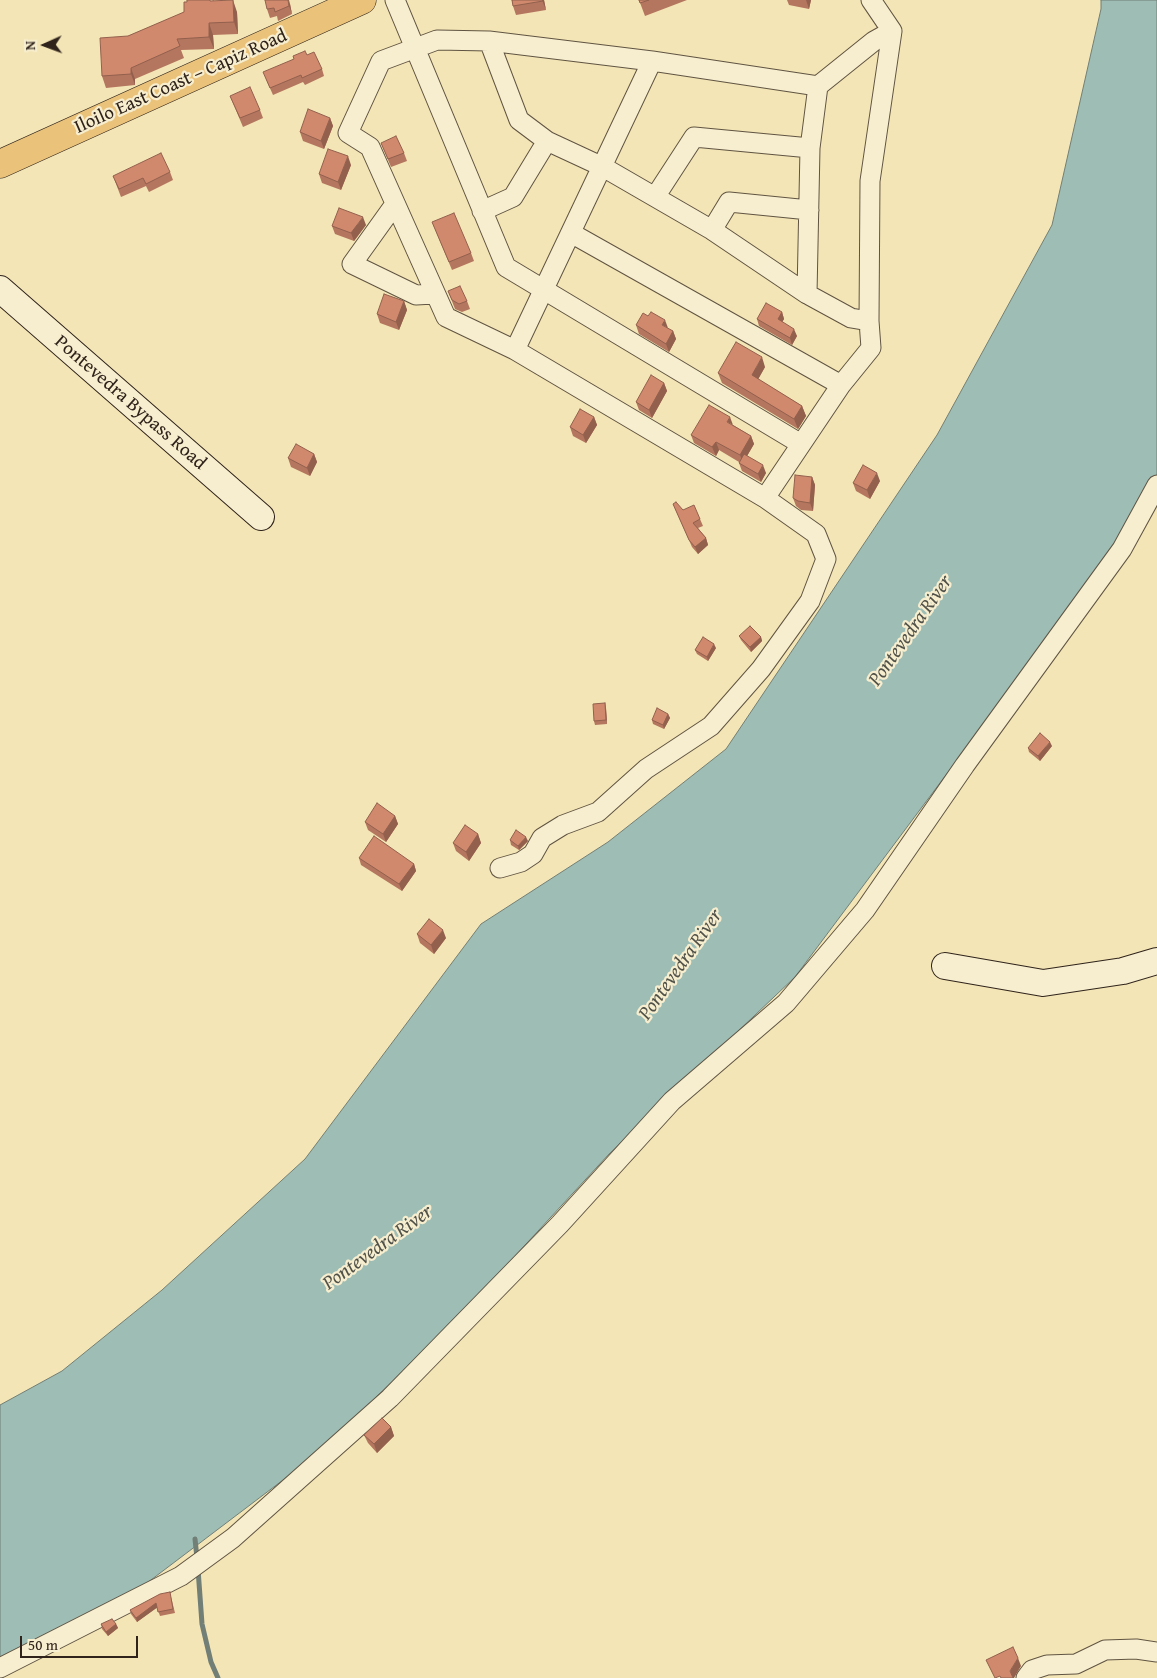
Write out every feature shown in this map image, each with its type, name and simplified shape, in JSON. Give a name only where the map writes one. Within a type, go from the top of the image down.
[{"type":"main road","name":"Iloilo East Coast – Capiz Road","points":[[0,164],[362,0]]},
{"type":"main road","name":"Pontevedra Bypass Road","points":[[0,289],[261,517]]},
{"type":"main road","points":[[945,966],[1043,983],[1123,971],[1157,961]]},
{"type":"street","points":[[395,0],[506,266],[800,444]]},
{"type":"street","points":[[765,498],[840,386],[871,348],[869,321],[870,180],[892,31],[871,0]]},
{"type":"street","points":[[808,294],[810,148],[818,86],[874,41],[892,31]]},
{"type":"street","points":[[500,868],[521,862],[533,854],[542,838],[563,825],[598,812],[646,769],[711,726],[761,669],[810,601],[826,559],[816,534],[765,498],[515,350],[446,317],[434,294],[370,147],[348,133],[381,61],[438,40],[489,41],[652,61],[818,86]]},
{"type":"street","points":[[489,41],[519,120],[547,141],[603,167],[712,230],[808,294],[851,318],[869,321]]},
{"type":"street","points":[[515,350],[652,61]]},
{"type":"street","points":[[655,197],[694,137],[810,148]]},
{"type":"street","points":[[482,211],[513,197],[547,141]]},
{"type":"street","points":[[712,230],[729,202],[809,210]]},
{"type":"street","points":[[395,204],[352,264],[416,294],[434,294]]},
{"type":"street","points":[[571,233],[840,386]]},
{"type":"street","points":[[0,1668],[181,1576],[233,1538],[390,1398],[560,1224],[672,1101],[786,1003],[865,910],[965,766],[1122,549],[1157,485]]},
{"type":"street","points":[[1026,1678],[1032,1670],[1048,1665],[1076,1664],[1105,1650],[1136,1649],[1157,1652]]},
{"type":"water","name":"Pontevedra River","points":[[1101,0],[1157,0],[1157,480],[1126,534],[795,977],[609,1154],[468,1307],[320,1452],[143,1586],[0,1657],[0,1405],[62,1371],[162,1290],[305,1159],[481,924],[608,842],[726,749],[937,435],[1052,225],[1101,9]]},
{"type":"building","points":[[187,0],[233,0],[234,22],[209,23],[209,37],[177,39],[180,46],[131,68],[131,74],[102,76],[100,38],[128,36],[184,12],[184,2],[187,2]]},
{"type":"building","points":[[265,0],[288,0],[289,6],[275,12],[274,8],[267,9]]},
{"type":"building","points":[[512,0],[542,0],[543,1],[513,6]]},
{"type":"building","points":[[305,51],[307,55],[314,52],[322,69],[302,78],[301,75],[270,88],[263,72],[294,59],[293,56]]},
{"type":"building","points":[[250,87],[260,110],[240,118],[230,96]]},
{"type":"building","points":[[308,109],[330,118],[321,141],[300,132]]},
{"type":"building","points":[[396,136],[404,153],[388,159],[381,143]]},
{"type":"building","points":[[328,149],[348,156],[338,182],[319,174]]},
{"type":"building","points":[[161,153],[170,172],[146,184],[143,178],[119,189],[113,176]]},
{"type":"building","points":[[339,208],[363,217],[351,233],[332,226]]},
{"type":"building","points":[[454,213],[471,253],[449,262],[432,222]]},
{"type":"building","points":[[460,286],[467,301],[459,304],[452,300],[448,291]]},
{"type":"building","points":[[384,294],[404,301],[396,322],[377,314]]},
{"type":"building","points":[[766,303],[782,312],[778,319],[794,329],[790,338],[757,319]]},
{"type":"building","points":[[651,312],[665,320],[662,325],[673,331],[666,344],[636,325],[643,313],[648,316]]},
{"type":"building","points":[[736,342],[762,357],[752,375],[802,406],[794,419],[718,373]]},
{"type":"building","points":[[651,375],[664,383],[649,410],[636,402]]},
{"type":"building","points":[[709,405],[730,417],[727,422],[751,436],[740,455],[716,442],[712,447],[691,435]]},
{"type":"building","points":[[580,409],[594,417],[583,435],[570,427]]},
{"type":"building","points":[[296,444],[314,454],[307,468],[288,458]]},
{"type":"building","points":[[744,454],[763,465],[758,474],[739,463]]},
{"type":"building","points":[[863,465],[877,473],[867,490],[853,483]]},
{"type":"building","points":[[795,475],[812,477],[810,503],[793,498]]},
{"type":"building","points":[[676,502],[683,510],[694,505],[700,519],[693,523],[706,538],[695,547],[689,540],[673,504]]},
{"type":"building","points":[[750,626],[761,637],[750,647],[739,636]]},
{"type":"building","points":[[703,637],[714,644],[707,657],[695,650]]},
{"type":"building","points":[[605,703],[606,720],[594,721],[593,704]]},
{"type":"building","points":[[657,708],[668,714],[663,725],[652,720]]},
{"type":"building","points":[[1040,733],[1050,742],[1038,756],[1028,748]]},
{"type":"building","points":[[377,803],[395,816],[383,834],[365,822]]},
{"type":"building","points":[[465,825],[478,834],[466,852],[453,843]]},
{"type":"building","points":[[516,830],[526,837],[518,846],[510,840]]},
{"type":"building","points":[[374,836],[414,864],[399,884],[359,858]]},
{"type":"building","points":[[429,919],[443,930],[431,945],[417,934]]},
{"type":"building","points":[[382,1418],[391,1427],[374,1444],[364,1435]]},
{"type":"building","points":[[170,1592],[173,1609],[158,1612],[156,1603],[136,1618],[130,1610],[160,1594]]},
{"type":"building","points":[[112,1619],[116,1624],[106,1632],[101,1624]]},
{"type":"building","points":[[1013,1647],[1018,1658],[1010,1671],[1013,1678],[1001,1678],[1000,1676],[995,1678],[986,1660]]},
{"type":"waterway","points":[[195,1539],[197,1558]]},
{"type":"waterway","points":[[198,1569],[202,1624],[211,1662],[218,1678]]}]
